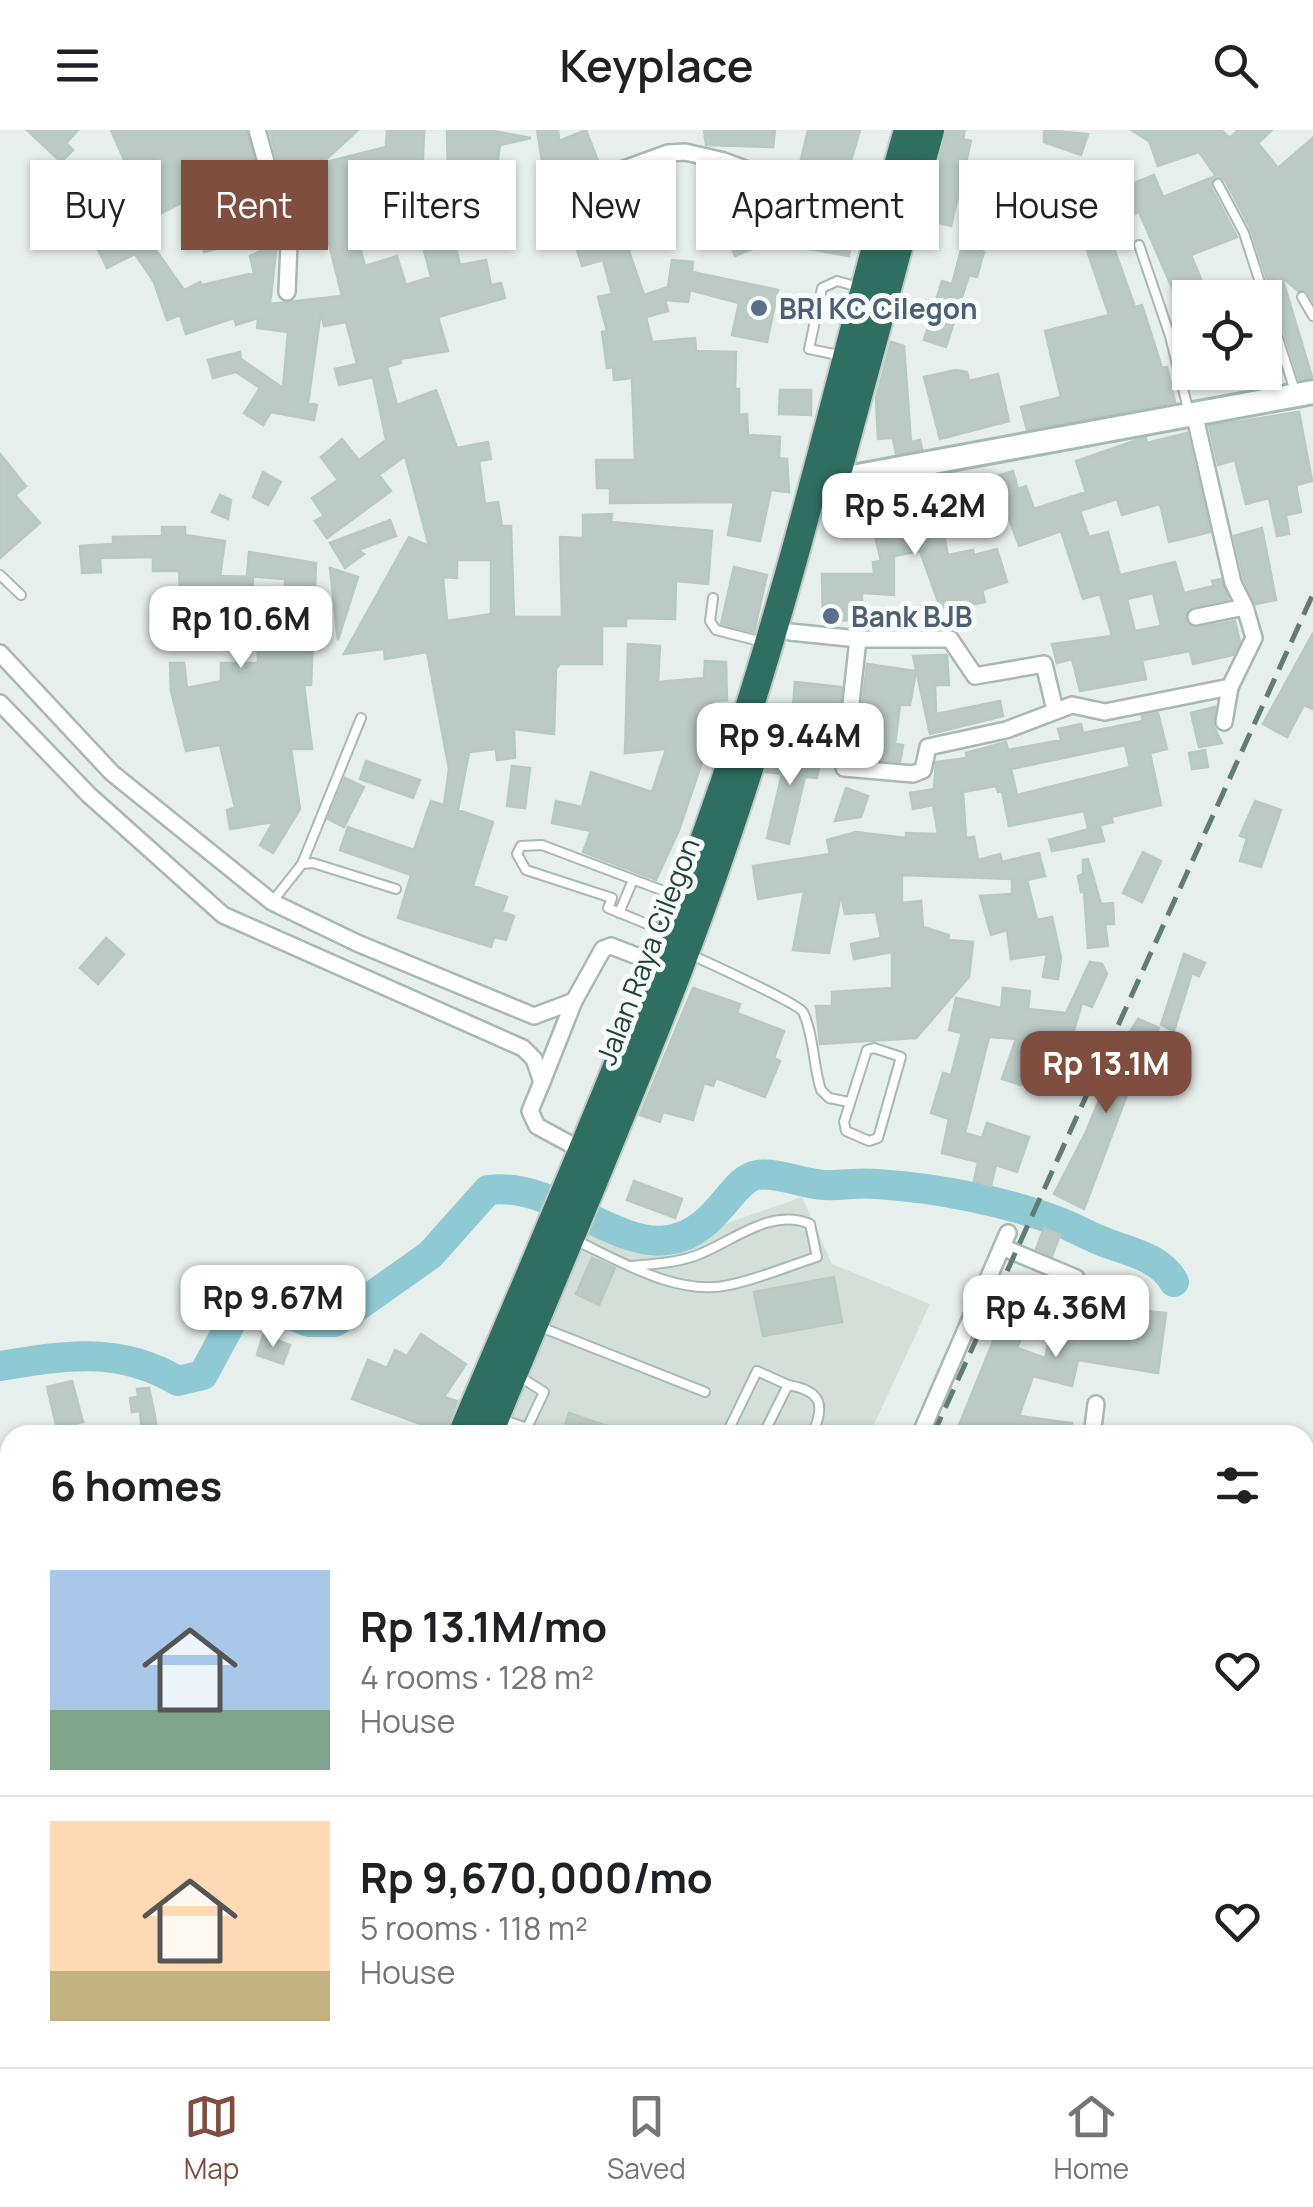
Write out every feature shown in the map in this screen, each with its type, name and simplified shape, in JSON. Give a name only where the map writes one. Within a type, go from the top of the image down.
[{"type":"highway","name":"Jalan Raya Cilegon","points":[[899,160],[908,130]]},
{"type":"highway","name":"Jalan Raya Cilegon","points":[[593,1156],[675,942],[740,798],[779,637],[930,130]]},
{"type":"highway","name":"Jalan Raya Cilegon","points":[[826,479],[847,356],[874,250]]},
{"type":"highway","name":"Jalan Raya Cilegon","points":[[593,1156],[655,963],[675,942],[682,898],[779,637]]},
{"type":"highway","points":[[491,1425],[534,1324],[593,1156]]},
{"type":"highway","points":[[467,1425],[568,1226]]},
{"type":"street","points":[[258,130],[288,244],[288,292]]},
{"type":"street","points":[[650,160],[685,152],[720,160]]},
{"type":"street","points":[[826,479],[1192,417],[1304,394]]},
{"type":"street","points":[[1192,417],[1233,583],[1245,606],[1254,638],[1230,687],[1224,722]]},
{"type":"street","points":[[1196,617],[1245,606]]},
{"type":"street","points":[[779,637],[952,640],[976,676],[1044,664],[1054,710]]},
{"type":"street","points":[[858,639],[842,750],[845,770],[917,773],[923,770],[928,747],[1006,730],[1072,705],[1105,712],[1230,687]]},
{"type":"street","points":[[0,652],[112,773],[272,902],[356,943],[534,1016],[574,1001]]},
{"type":"street","points":[[0,703],[89,795],[222,914],[523,1048],[534,1058],[542,1082]]},
{"type":"street","points":[[26,730],[48,704]]},
{"type":"street","points":[[593,1156],[537,1126],[530,1111],[574,1001],[603,948],[610,946],[655,963]]},
{"type":"street","points":[[523,1048],[534,1016]]},
{"type":"street","points":[[924,1425],[1005,1240],[1076,1278]]},
{"type":"street","points":[[1093,1425],[1096,1404]]},
{"type":"lane","points":[[1218,184],[1244,233],[1304,394]]},
{"type":"lane","points":[[1138,244],[1170,336],[1192,417]]},
{"type":"lane","points":[[847,356],[809,349],[822,288],[838,281],[865,288]]},
{"type":"lane","points":[[1302,297],[1313,316]]},
{"type":"lane","points":[[1265,390],[1268,400]]},
{"type":"lane","points":[[0,575],[21,595]]},
{"type":"lane","points":[[713,598],[710,620],[716,630],[779,637]]},
{"type":"lane","points":[[272,902],[302,864],[361,718]]},
{"type":"lane","points":[[682,898],[542,845],[521,846],[518,862],[526,870],[612,898],[608,908],[759,991],[796,1003],[804,1015],[821,1090],[829,1098],[848,1102]]},
{"type":"lane","points":[[302,864],[312,863],[396,889]]},
{"type":"lane","points":[[619,912],[633,880]]},
{"type":"lane","points":[[868,1050],[900,1055],[878,1138],[869,1141],[846,1131],[848,1102],[868,1050]]},
{"type":"lane","points":[[568,1226],[630,1266],[686,1283],[725,1287],[817,1257],[819,1252],[810,1224],[797,1221],[754,1226],[703,1253],[668,1263],[630,1266]]},
{"type":"lane","points":[[534,1324],[705,1392]]},
{"type":"lane","points":[[731,1425],[757,1371],[814,1392],[821,1401],[822,1412],[816,1425]]},
{"type":"lane","points":[[767,1425],[788,1385]]},
{"type":"shaded area","points":[[802,1197],[832,1264],[930,1304],[874,1425],[506,1425],[595,1208],[653,1249]]},
{"type":"building","points":[[27,130],[78,130],[66,143],[73,150],[59,160]]},
{"type":"building","points":[[111,130],[246,130],[254,160],[181,160],[181,203],[161,213],[161,160],[124,160]]},
{"type":"building","points":[[269,130],[358,130],[325,160],[277,160]]},
{"type":"building","points":[[387,130],[424,130],[423,160],[348,160],[348,250],[361,250],[365,266],[397,256],[406,285],[431,277],[424,250],[456,250],[460,265],[486,260],[491,285],[501,283],[505,298],[438,317],[448,351],[400,359],[401,363],[387,367],[397,405],[436,390],[457,448],[488,442],[491,459],[479,461],[485,504],[498,502],[502,526],[511,526],[514,617],[562,617],[560,537],[583,538],[583,515],[612,514],[611,522],[712,531],[708,584],[676,581],[675,619],[626,618],[626,626],[602,626],[602,664],[560,664],[556,669],[554,734],[514,729],[515,758],[497,760],[496,749],[469,752],[458,810],[493,822],[473,886],[507,897],[502,912],[514,916],[506,940],[494,937],[491,947],[398,918],[411,875],[340,850],[348,827],[414,850],[431,801],[444,805],[449,769],[427,652],[385,659],[384,649],[344,654],[409,537],[429,546],[405,456],[379,475],[391,491],[327,538],[315,521],[324,516],[312,498],[338,480],[321,457],[342,439],[359,460],[386,440],[373,377],[339,385],[335,369],[357,364],[346,322],[324,326],[321,311],[308,403],[317,405],[314,420],[271,412],[263,425],[244,413],[260,388],[236,372],[213,378],[208,360],[240,352],[241,359],[283,388],[288,332],[257,328],[258,318],[236,325],[234,318],[186,334],[180,315],[167,320],[154,282],[135,254],[107,268],[98,250],[156,250],[184,290],[200,282],[202,285],[254,273],[250,256],[262,250],[276,250],[270,304],[342,296],[328,240],[328,162],[386,147]],"holes":[[[457,560],[491,560],[491,614],[447,621],[443,577],[457,578]]]},
{"type":"building","points":[[447,130],[488,130],[531,138],[500,145],[498,160],[448,160]]},
{"type":"building","points":[[537,130],[558,130],[559,141],[586,130],[598,160],[542,160]]},
{"type":"building","points":[[704,130],[775,130],[773,147],[706,145]]},
{"type":"building","points":[[808,130],[860,130],[851,160],[801,160]]},
{"type":"building","points":[[947,130],[965,130],[963,139],[971,141],[967,160],[959,160],[959,192],[951,226],[939,223],[939,161]]},
{"type":"building","points":[[1044,130],[1088,134],[1081,155],[1044,142]]},
{"type":"building","points":[[1131,130],[1221,130],[1230,138],[1238,130],[1272,130],[1258,143],[1278,168],[1313,138],[1313,301],[1307,291],[1298,291],[1282,277],[1312,377],[1299,379],[1282,326],[1282,280],[1267,280],[1251,230],[1225,180],[1217,177],[1211,187],[1237,237],[1191,255],[1201,279],[1172,280],[1172,288],[1139,212],[1134,214],[1134,183],[1154,175],[1163,197],[1216,176],[1199,152],[1158,166],[1149,141]]},
{"type":"building","points":[[577,250],[629,250],[644,295],[668,287],[672,260],[693,262],[692,272],[778,290],[767,342],[732,335],[739,303],[690,290],[688,302],[665,300],[668,311],[646,317],[652,342],[695,338],[696,351],[736,352],[735,389],[739,389],[739,415],[747,414],[748,435],[780,437],[779,458],[787,459],[789,492],[771,490],[760,541],[728,535],[734,502],[610,503],[610,488],[597,488],[596,460],[635,460],[632,378],[614,380],[613,367],[607,368],[602,332],[607,331],[598,297],[612,294],[603,260],[582,266]]},
{"type":"building","points":[[815,250],[850,250],[849,256]]},
{"type":"building","points":[[961,250],[984,252],[977,277],[969,275],[946,347],[924,340],[942,281],[952,284]]},
{"type":"building","points":[[1087,250],[1115,250],[1135,307],[1142,305],[1162,368],[1167,367],[1175,402],[1027,430],[1021,407],[1061,397],[1045,331],[1109,315]]},
{"type":"building","points":[[891,342],[904,346],[911,442],[920,440],[922,449],[896,454],[893,438],[878,439],[876,398]]},
{"type":"building","points":[[956,370],[967,372],[969,381],[998,374],[1009,421],[940,439],[924,377]]},
{"type":"building","points":[[780,390],[811,390],[811,415],[779,414]]},
{"type":"building","points":[[1299,412],[1312,481],[1296,485],[1301,512],[1286,515],[1289,534],[1277,536],[1269,498],[1246,504],[1235,460],[1218,465],[1209,426]]},
{"type":"building","points":[[1187,433],[1210,532],[1169,542],[1160,504],[1122,515],[1117,499],[1080,511],[1089,537],[1108,532],[1120,575],[1175,562],[1184,593],[1214,586],[1212,581],[1221,579],[1228,599],[1193,606],[1185,620],[1197,628],[1235,621],[1240,642],[1233,655],[1193,664],[1190,651],[1142,660],[1146,679],[1080,691],[1072,659],[1057,663],[1052,644],[1112,636],[1100,594],[1083,599],[1061,531],[1019,546],[994,477],[1013,471],[1018,489],[1026,486],[1034,509],[1086,492],[1076,461],[1140,439],[1146,438],[1147,443]],"holes":[[[1153,593],[1161,626],[1135,631],[1127,599]]]},
{"type":"building","points":[[0,454],[26,486],[15,495],[40,523],[0,558]]},
{"type":"building","points":[[263,472],[281,482],[268,505],[253,497]]},
{"type":"building","points":[[950,485],[957,517],[941,521],[948,555],[973,550],[974,555],[997,549],[1007,582],[982,590],[985,602],[941,610],[920,551],[894,556],[894,595],[862,593],[862,620],[823,621],[822,574],[874,574],[873,562],[881,561],[868,508]]},
{"type":"building","points":[[220,495],[231,500],[228,519],[212,512]]},
{"type":"building","points":[[864,496],[866,512],[841,515],[839,499]]},
{"type":"building","points":[[390,520],[396,536],[358,550],[364,554],[345,568],[330,543]]},
{"type":"building","points":[[162,527],[185,527],[185,535],[225,541],[220,576],[253,577],[252,608],[285,606],[285,579],[247,576],[249,552],[316,563],[311,685],[304,685],[312,749],[291,749],[300,809],[273,853],[260,845],[273,822],[230,829],[227,810],[235,808],[220,745],[186,751],[171,691],[170,663],[184,663],[187,688],[221,681],[221,663],[258,663],[257,636],[230,638],[228,603],[181,606],[179,571],[153,571],[153,557],[100,558],[101,572],[82,573],[80,546],[113,544],[113,537],[162,536]]},
{"type":"building","points":[[1262,528],[1276,600],[1256,604],[1244,579],[1234,536]]},
{"type":"building","points":[[734,567],[767,575],[754,632],[721,624]]},
{"type":"building","points":[[330,568],[358,577],[338,640]]},
{"type":"building","points":[[176,605],[181,640],[160,641],[155,607]]},
{"type":"building","points":[[1313,633],[1313,709],[1304,705],[1287,737],[1263,724]]},
{"type":"building","points":[[628,644],[660,646],[658,682],[704,678],[705,661],[726,662],[727,700],[713,701],[715,724],[679,830],[656,880],[583,852],[591,831],[552,823],[556,801],[582,807],[591,772],[652,792],[666,749],[625,753]]},
{"type":"building","points":[[947,655],[949,685],[935,685],[936,714],[1000,701],[1003,716],[930,734],[913,656]]},
{"type":"building","points":[[867,664],[916,671],[910,705],[900,705],[895,744],[903,745],[900,762],[859,758],[866,716],[861,716]]},
{"type":"building","points":[[795,682],[842,687],[839,711],[793,706]]},
{"type":"building","points":[[1215,707],[1213,725],[1222,743],[1199,747],[1191,713]]},
{"type":"building","points":[[1158,713],[1167,749],[1150,753],[1161,805],[1111,817],[1113,822],[1088,828],[1084,811],[1009,826],[1002,791],[998,792],[996,786],[963,792],[966,838],[974,837],[978,860],[1000,854],[1002,862],[1039,853],[1045,876],[1027,880],[1037,920],[1052,917],[1061,958],[1058,979],[1043,977],[1047,954],[1011,959],[1007,930],[991,935],[980,896],[1012,894],[1012,879],[902,875],[902,903],[921,901],[923,927],[949,935],[948,940],[973,942],[969,977],[916,1038],[820,1044],[816,1006],[832,1006],[832,992],[892,988],[892,952],[854,959],[851,944],[881,938],[876,912],[845,914],[841,894],[829,953],[793,950],[804,891],[758,899],[753,866],[830,854],[827,840],[856,832],[906,838],[906,833],[938,834],[933,805],[913,809],[910,793],[934,789],[936,762],[967,758],[966,753],[1006,742],[1008,750],[1061,740],[1058,729],[1081,724],[1083,733],[1143,721],[1142,716]],"holes":[[[1125,745],[1130,767],[1017,795],[1011,769]]]},
{"type":"building","points":[[774,748],[821,754],[817,778],[805,777],[789,844],[767,838],[782,774],[766,772]]},
{"type":"building","points":[[1205,750],[1208,767],[1192,769],[1189,753]]},
{"type":"building","points":[[366,761],[420,780],[413,798],[360,779]]},
{"type":"building","points":[[512,766],[530,768],[525,808],[507,806]]},
{"type":"building","points":[[345,778],[364,787],[344,827],[328,819]]},
{"type":"building","points":[[846,788],[868,796],[861,817],[835,821]]},
{"type":"building","points":[[1255,801],[1281,810],[1261,867],[1240,861],[1247,838],[1240,836]]},
{"type":"building","points":[[1100,826],[1104,841],[1052,851],[1049,840]]},
{"type":"building","points":[[1143,852],[1161,861],[1142,902],[1123,893]]},
{"type":"building","points":[[1088,859],[1101,904],[1113,903],[1114,924],[1105,924],[1108,946],[1088,948],[1084,891],[1081,892],[1078,876],[1083,874],[1083,860]]},
{"type":"building","points":[[106,938],[124,954],[98,984],[80,968]]},
{"type":"building","points":[[1184,954],[1205,963],[1199,976],[1192,973],[1174,1031],[1161,1025]]},
{"type":"building","points":[[1090,962],[1102,964],[1107,974],[1092,1007],[1082,1003],[1068,1050],[1048,1091],[1023,1080],[1021,1085],[1002,1079],[1016,1039],[989,1037],[965,1133],[982,1138],[987,1123],[1029,1137],[1017,1172],[996,1165],[991,1186],[974,1181],[978,1162],[942,1153],[949,1119],[931,1113],[943,1073],[951,1075],[962,1033],[949,1030],[956,998],[1001,1008],[1003,988],[1030,991],[1028,1009],[1066,1013]]},
{"type":"building","points":[[693,988],[740,1004],[737,1013],[784,1031],[774,1058],[780,1061],[765,1097],[716,1078],[713,1086],[704,1083],[693,1120],[663,1112],[660,1122],[640,1115]]},
{"type":"building","points":[[1138,1019],[1159,1028],[1128,1092],[1084,1209],[1054,1194],[1086,1132],[1120,1048]]},
{"type":"building","points":[[634,1181],[682,1199],[675,1218],[627,1200]]},
{"type":"building","points":[[1044,1228],[1060,1235],[1052,1256],[1036,1249]]},
{"type":"building","points":[[592,1258],[615,1268],[599,1305],[576,1294]]},
{"type":"building","points":[[834,1277],[842,1322],[763,1336],[754,1292]]},
{"type":"building","points":[[1062,1284],[1080,1288],[1077,1303],[1166,1313],[1158,1373],[1078,1360],[1072,1386],[1033,1376],[1019,1416],[1072,1425],[959,1425],[1012,1295],[1036,1306],[1017,1348],[1045,1358]]},
{"type":"building","points":[[421,1334],[466,1364],[444,1397],[457,1401],[448,1425],[423,1425],[352,1399],[368,1360],[387,1368],[395,1350],[407,1356]]},
{"type":"building","points":[[263,1335],[290,1345],[283,1364],[257,1355]]},
{"type":"building","points":[[72,1381],[83,1422],[56,1425],[47,1387]]},
{"type":"building","points":[[149,1388],[156,1425],[141,1425],[140,1411],[132,1412],[130,1398],[138,1397],[137,1389]]},
{"type":"building","points":[[569,1413],[604,1425],[565,1425]]},
{"type":"waterway","points":[[0,1366],[91,1356],[134,1362],[178,1381],[203,1375],[239,1308],[265,1306],[309,1322],[335,1322],[430,1255],[488,1190],[536,1195],[626,1234],[668,1240],[699,1227],[739,1186],[757,1175],[824,1185],[923,1189],[995,1202],[1062,1223],[1153,1261],[1174,1282]]},
{"type":"railway","points":[[938,1425],[1313,594]]},
{"type":"place","name":"BRI KC Cilegon","points":[[759,308]]},
{"type":"place","name":"Bank BJB","points":[[831,616]]}]
